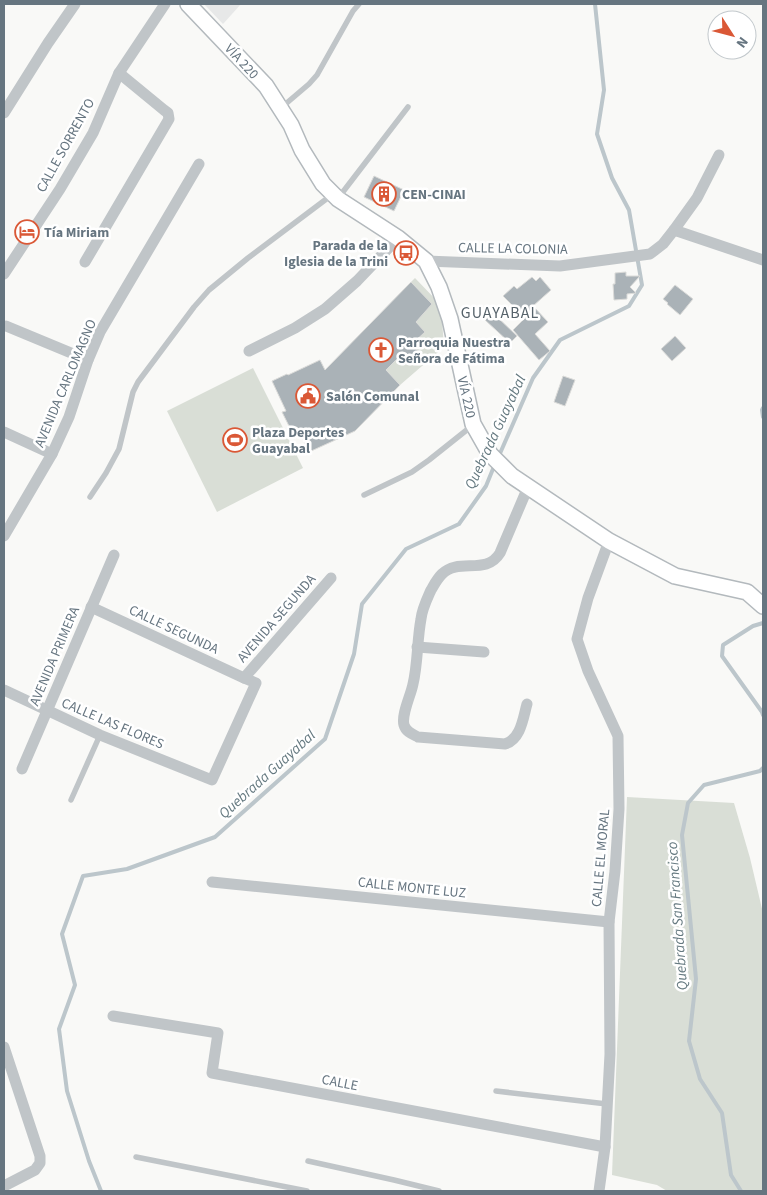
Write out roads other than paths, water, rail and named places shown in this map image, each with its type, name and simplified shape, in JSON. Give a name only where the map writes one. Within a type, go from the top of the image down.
[{"type":"main road","name":"VÍA 220","points":[[188,4],[266,86],[291,125],[302,150],[322,184],[335,196],[398,238],[426,261],[439,287],[450,319],[473,424],[490,454],[512,476],[609,541],[676,576],[746,592],[763,606]]},
{"type":"street","points":[[4,113],[75,4]]},
{"type":"street","name":"CALLE SORRENTO","points":[[4,274],[60,189],[93,133],[119,73],[165,4]]},
{"type":"street","points":[[85,262],[169,118],[168,113],[119,73]]},
{"type":"street","name":"CALLE LA COLONIA","points":[[426,261],[560,266],[650,254],[663,244],[697,198],[719,155]]},
{"type":"street","name":"AVENIDA CARLOMAGNO","points":[[4,536],[52,454],[69,417],[88,360],[100,332],[199,164]]},
{"type":"street","points":[[674,230],[763,260]]},
{"type":"street","points":[[250,351],[295,328],[325,309],[357,281],[398,238]]},
{"type":"street","points":[[6,326],[88,360]]},
{"type":"street","points":[[4,432],[52,454]]},
{"type":"street","points":[[527,704],[517,736],[511,742],[505,744],[418,737],[410,734],[404,727],[404,719],[414,683],[421,618],[436,582],[448,569],[478,566],[490,563],[497,558],[528,487]]},
{"type":"street","name":"CALLE EL MORAL","points":[[599,1191],[605,1147],[610,1054],[609,922],[615,872],[619,809],[618,736],[588,670],[577,639],[588,598],[609,541]]},
{"type":"street","name":"AVENIDA PRIMERA","points":[[22,769],[114,555]]},
{"type":"street","name":"AVENIDA SEGUNDA","points":[[212,780],[256,683],[244,678],[331,578]]},
{"type":"street","name":"CALLE SEGUNDA","points":[[91,607],[244,678]]},
{"type":"street","points":[[418,647],[484,652]]},
{"type":"street","name":"CALLE LAS FLORES","points":[[4,690],[100,735],[212,780]]},
{"type":"street","name":"CALLE MONTE LUZ","points":[[212,882],[609,922]]},
{"type":"street","name":"CALLE","points":[[113,1016],[218,1034],[212,1073],[605,1147]]},
{"type":"street","points":[[4,1047],[40,1156],[40,1163],[35,1170],[4,1186]]},
{"type":"lane","points":[[280,108],[317,75],[353,11],[359,4]]},
{"type":"lane","points":[[90,497],[106,474],[119,449],[133,392],[138,382],[194,307],[209,290],[228,274],[335,196],[408,108]]},
{"type":"lane","points":[[364,495],[412,472],[473,424]]},
{"type":"lane","points":[[71,800],[100,735]]},
{"type":"lane","points":[[496,1092],[607,1104]]},
{"type":"lane","points":[[136,1157],[307,1191]]},
{"type":"lane","points":[[308,1161],[439,1191]]},
{"type":"waterway","name":"Quebrada Guayabal","points":[[498,458],[533,378],[560,340],[629,306],[642,285],[629,210],[612,178],[597,134],[604,90],[595,4]]},
{"type":"waterway","name":"Quebrada San Francisco","points":[[763,408],[763,417]]},
{"type":"waterway","name":"Quebrada Guayabal","points":[[101,1191],[89,1161],[67,1091],[59,1029],[75,985],[62,934],[83,876],[127,869],[215,837],[325,739],[354,654],[362,604],[406,549],[459,524],[486,486],[495,464]]},
{"type":"waterway","name":"Quebrada San Francisco","points":[[763,623],[753,626],[723,645],[722,656],[763,715]]},
{"type":"waterway","name":"Quebrada San Francisco","points":[[741,1191],[731,1175],[722,1113],[700,1079],[689,1041],[696,979],[682,835],[688,803],[704,785],[760,771],[763,768]]},
{"type":"place","name":"CEN-CINAI","points":[[384,194]]},
{"type":"place","name":"Tía Miriam","points":[[27,232]]},
{"type":"place","name":"Parada de la Iglesia de la Trini","points":[[406,253]]},
{"type":"place","name":"Parroquia Nuestra Señora de Fátima","points":[[381,350]]},
{"type":"place","name":"Salón Comunal","points":[[308,396]]},
{"type":"place","name":"Plaza Deportes Guayabal","points":[[235,440]]},
{"type":"district","name":"GUAYABAL","points":[[500,312]]}]
